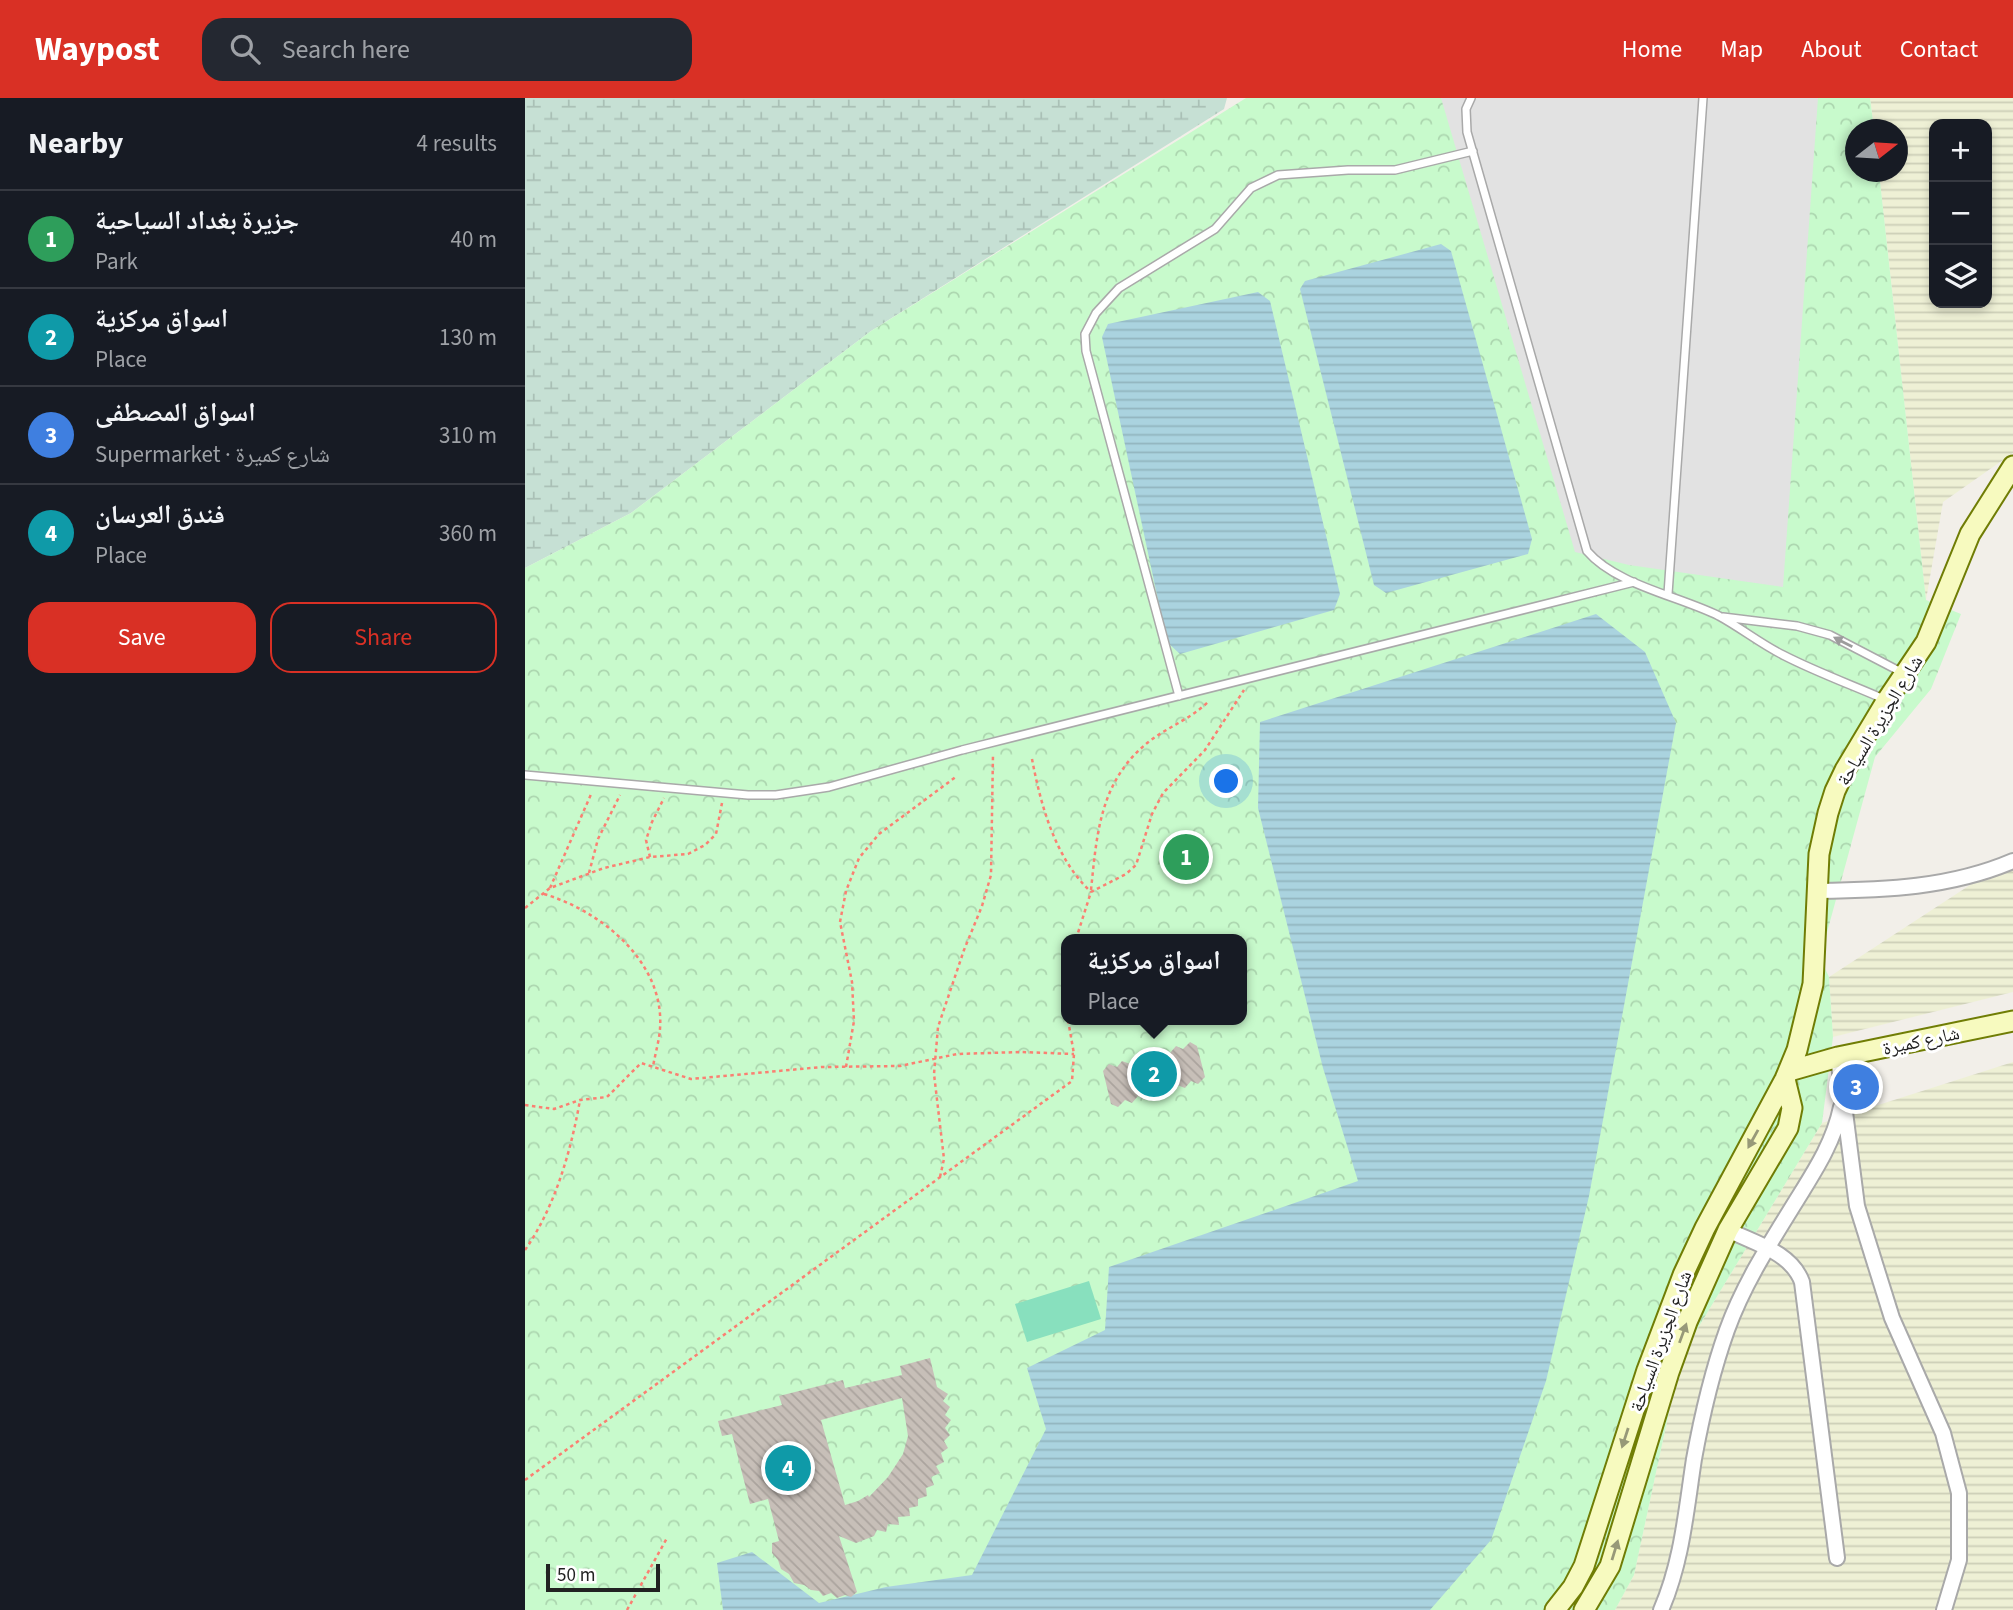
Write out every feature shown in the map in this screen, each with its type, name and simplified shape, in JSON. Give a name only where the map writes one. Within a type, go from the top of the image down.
[{"type":"main road","name":"شارع الجزيرة السياحة","points":[[1555,1610],[1573,1587],[1584,1566],[1647,1370],[1683,1275],[1787,1075],[1801,1039],[1809,1006],[1816,950],[1817,891],[1822,836],[1835,791],[1887,700],[1926,642],[1970,534],[2013,466]]},
{"type":"main road","name":"شارع كميرة","points":[[1787,1075],[1838,1057],[2013,1021]]},
{"type":"main road","name":"شارع الجزيرة السياحة","points":[[1584,1610],[1610,1566],[1669,1371],[1687,1322],[1728,1230],[1788,1128],[1792,1108],[1787,1075]]},
{"type":"street","points":[[1817,891],[1915,888],[1980,874],[2013,861]]},
{"type":"street","points":[[1838,1057],[1857,1206],[1892,1318],[1944,1433],[1959,1493],[1959,1560],[1944,1610]]},
{"type":"street","points":[[1661,1610],[1681,1549],[1699,1433],[1712,1377],[1735,1311],[1767,1249],[1828,1146],[1843,1098]]},
{"type":"street","points":[[1728,1230],[1792,1264],[1801,1282],[1837,1558]]},
{"type":"lane","points":[[1471,98],[1466,109],[1467,132],[1587,551],[1597,563],[1634,582],[1721,617],[1784,656],[1887,700]]},
{"type":"lane","points":[[1668,594],[1703,98]]},
{"type":"lane","points":[[1179,696],[1086,351],[1085,334],[1096,313],[1119,288],[1216,229],[1251,188],[1279,174],[1395,170],[1473,151]]},
{"type":"lane","points":[[525,775],[723,793],[776,795],[829,787],[992,742],[1634,582]]},
{"type":"lane","points":[[1721,617],[1797,626],[1819,632],[1904,673]]},
{"type":"path","points":[[1091,892],[1126,874],[1136,865],[1152,814],[1163,793],[1205,750],[1255,677]]},
{"type":"path","points":[[1078,934],[1091,892],[1100,816],[1111,787],[1129,761],[1149,742],[1196,713],[1218,686]]},
{"type":"path","points":[[940,1177],[944,1159],[934,1091],[941,1016],[991,875],[994,798],[992,742]]},
{"type":"path","points":[[1032,759],[1042,804],[1055,837],[1080,881],[1091,892]]},
{"type":"path","points":[[846,1067],[854,1021],[852,982],[841,922],[846,891],[859,858],[879,834],[957,776]]},
{"type":"path","points":[[525,908],[550,888],[596,782]]},
{"type":"path","points":[[589,873],[598,839],[625,785]]},
{"type":"path","points":[[650,857],[646,840],[652,822],[661,800],[674,789]]},
{"type":"path","points":[[550,888],[589,873],[650,857],[688,854],[705,845],[716,834],[723,793]]},
{"type":"path","points":[[544,894],[562,899],[585,911],[637,954],[653,983],[659,1009],[660,1028],[653,1067]]},
{"type":"path","points":[[525,1480],[1072,1081],[1074,1054],[1069,1025]]},
{"type":"path","points":[[525,1105],[554,1109],[580,1100],[607,1097],[641,1063],[691,1079],[822,1066],[900,1066],[979,1053],[1074,1054]]},
{"type":"path","points":[[525,1250],[535,1236],[556,1188],[574,1134],[580,1100]]},
{"type":"path","points":[[627,1610],[667,1538]]},
{"type":"green space","points":[[525,98],[1227,98],[1224,109],[871,331],[631,513],[525,568]]},
{"type":"green space","points":[[1246,98],[1870,98],[1873,119],[1845,119],[1845,182],[1880,182],[1926,600],[1961,614],[1931,689],[1875,757],[1820,958],[1829,977],[1833,1037],[1822,1123],[1681,1356],[1634,1575],[1615,1610],[525,1610],[525,568],[631,513],[871,331]]},
{"type":"green space","points":[[1870,98],[2013,98],[2013,453],[1943,502],[1926,600],[1880,182],[1908,182],[1908,119],[1873,119]]},
{"type":"green space","points":[[2013,857],[2013,992],[1833,1037],[1829,977]]},
{"type":"green space","points":[[2013,1062],[2013,1610],[1615,1610],[1634,1575],[1681,1356],[1822,1123]]},
{"type":"green space","points":[[1089,1281],[1101,1319],[1027,1342],[1015,1304]]},
{"type":"shaded area","points":[[1441,98],[1818,98],[1783,587],[1629,565],[1575,552]]},
{"type":"water","points":[[1441,244],[1451,251],[1532,539],[1528,554],[1386,593],[1374,585],[1300,289],[1305,281]]},
{"type":"water","points":[[1258,292],[1270,301],[1340,594],[1334,610],[1180,654],[1167,642],[1102,337],[1108,324]]},
{"type":"water","points":[[1596,614],[1645,652],[1676,723],[1589,1196],[1546,1381],[1491,1540],[1430,1610],[723,1610],[717,1563],[752,1552],[819,1603],[886,1587],[972,1575],[1046,1429],[1027,1368],[1105,1330],[1109,1267],[1358,1181],[1323,1068],[1258,808],[1260,722]]},
{"type":"building","points":[[1190,1042],[1197,1046],[1205,1077],[1198,1084],[1191,1081],[1185,1088],[1177,1085],[1172,1092],[1164,1089],[1158,1096],[1151,1092],[1145,1100],[1138,1096],[1132,1103],[1125,1100],[1118,1107],[1111,1104],[1103,1071],[1109,1064],[1117,1067],[1122,1061],[1130,1064],[1136,1057],[1144,1060],[1150,1053],[1157,1057],[1162,1050],[1170,1053],[1176,1046],[1183,1049]]},
{"type":"building","points":[[930,1358],[937,1387],[948,1394],[943,1401],[950,1407],[945,1415],[951,1420],[945,1428],[950,1435],[944,1441],[948,1448],[941,1453],[944,1462],[936,1466],[940,1473],[931,1477],[934,1485],[926,1488],[927,1496],[918,1499],[918,1506],[909,1508],[910,1516],[898,1517],[899,1525],[888,1524],[886,1532],[877,1530],[874,1536],[856,1543],[839,1536],[857,1592],[851,1597],[845,1595],[837,1598],[831,1593],[823,1596],[819,1591],[794,1583],[789,1574],[781,1569],[772,1553],[772,1543],[779,1541],[768,1499],[750,1504],[732,1434],[722,1436],[718,1421],[782,1405],[779,1396],[843,1380],[845,1388],[902,1375],[900,1366]],"holes":[[[902,1398],[908,1436],[903,1454],[888,1477],[869,1497],[868,1495],[845,1505],[821,1420]]]},
{"type":"place","name":"جزيرة بغداد السياحية","points":[[1186,857]]},
{"type":"place","name":"اسواق مركزية","points":[[1154,1074]]},
{"type":"place","name":"اسواق المصطفى","points":[[1856,1087]]},
{"type":"place","name":"فندق العرسان","points":[[788,1468]]}]
